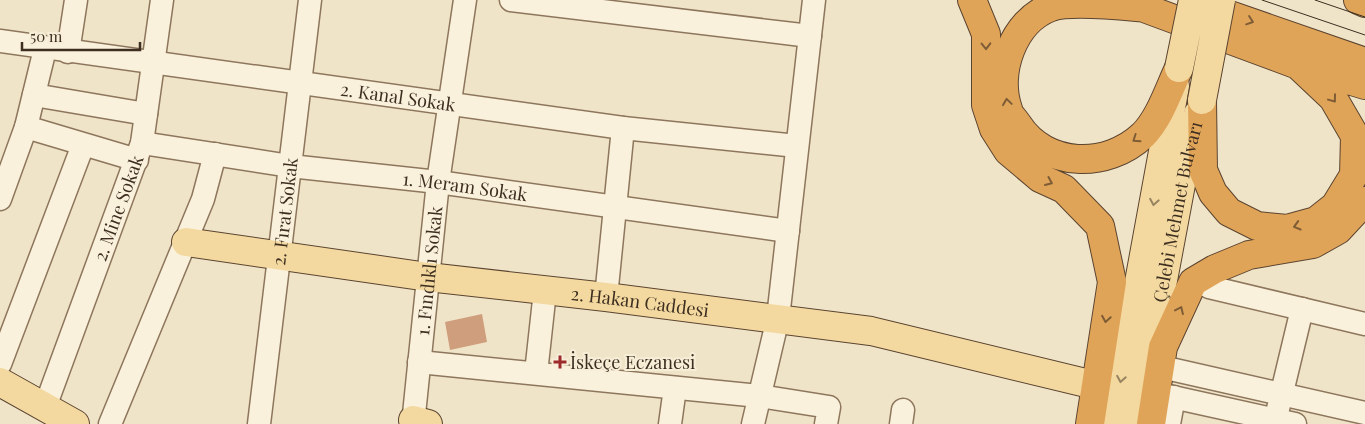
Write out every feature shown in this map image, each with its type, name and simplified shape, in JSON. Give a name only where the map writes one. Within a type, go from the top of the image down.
[{"type":"highway","points":[[972,0],[986,34],[986,105],[994,130],[1008,151],[1040,178],[1064,189],[1100,226],[1112,282],[1090,424]]},
{"type":"highway","points":[[1187,0],[1365,62]]},
{"type":"highway","points":[[1358,0],[1365,2]]},
{"type":"highway","points":[[1178,68],[1158,112],[1143,134],[1111,155],[1079,161],[1047,152],[1026,138],[1008,110],[1004,73],[1014,40],[1030,19],[1052,7],[1089,4],[1134,4],[1298,65],[1365,85]]},
{"type":"highway","points":[[1202,100],[1203,170],[1213,193],[1230,212],[1257,226],[1272,228],[1287,229],[1316,221],[1335,206],[1354,175],[1356,136],[1333,98],[1298,65]]},
{"type":"highway","points":[[1151,424],[1163,347],[1194,282],[1216,268],[1249,255],[1312,244],[1338,230],[1365,201]]},
{"type":"main road","name":"Çelebi Mehmet Bulvarı","points":[[1113,424],[1178,68],[1193,0]]},
{"type":"main road","name":"Çelebi Mehmet Bulvarı","points":[[1136,424],[1185,163],[1202,100],[1221,0]]},
{"type":"main road","name":"2. Hakan Caddesi","points":[[186,242],[279,257],[428,277],[545,292],[606,297],[871,331],[1090,384]]},
{"type":"main road","points":[[0,382],[75,424]]},
{"type":"street","points":[[68,52],[76,0]]},
{"type":"street","name":"2. Mine Sokak","points":[[45,407],[140,152],[162,0]]},
{"type":"street","name":"2. Fırat Sokak","points":[[259,424],[310,0]]},
{"type":"street","name":"1. Fındıklı Sokak","points":[[418,423],[419,362],[438,182],[465,0]]},
{"type":"street","points":[[511,0],[810,36]]},
{"type":"street","points":[[753,424],[778,318],[814,0]]},
{"type":"street","name":"2. Kanal Sokak","points":[[0,41],[301,85],[623,128],[797,146]]},
{"type":"street","points":[[0,199],[26,127],[45,49]]},
{"type":"street","points":[[34,95],[146,114]]},
{"type":"street","name":"1. Meram Sokak","points":[[26,127],[83,145],[140,152],[215,154],[290,166],[438,182],[788,231]]},
{"type":"street","points":[[606,297],[623,128]]},
{"type":"street","points":[[0,364],[83,145]]},
{"type":"street","points":[[110,424],[203,199],[215,154]]},
{"type":"street","points":[[1210,288],[1365,324]]},
{"type":"street","points":[[536,373],[545,292]]},
{"type":"street","points":[[1169,424],[1167,396],[1217,415],[1285,422],[1282,396],[1302,309]]},
{"type":"street","points":[[419,362],[759,396],[827,416]]},
{"type":"street","points":[[1166,368],[1282,396],[1365,413]]},
{"type":"street","points":[[670,424],[675,388]]},
{"type":"building","points":[[482,314],[487,342],[450,350],[445,322]]},
{"type":"tram line","points":[[1262,0],[1365,35]]},
{"type":"tram line","points":[[1315,0],[1365,17]]},
{"type":"place","name":"İskeçe Eczanesi","points":[[560,362]]}]
